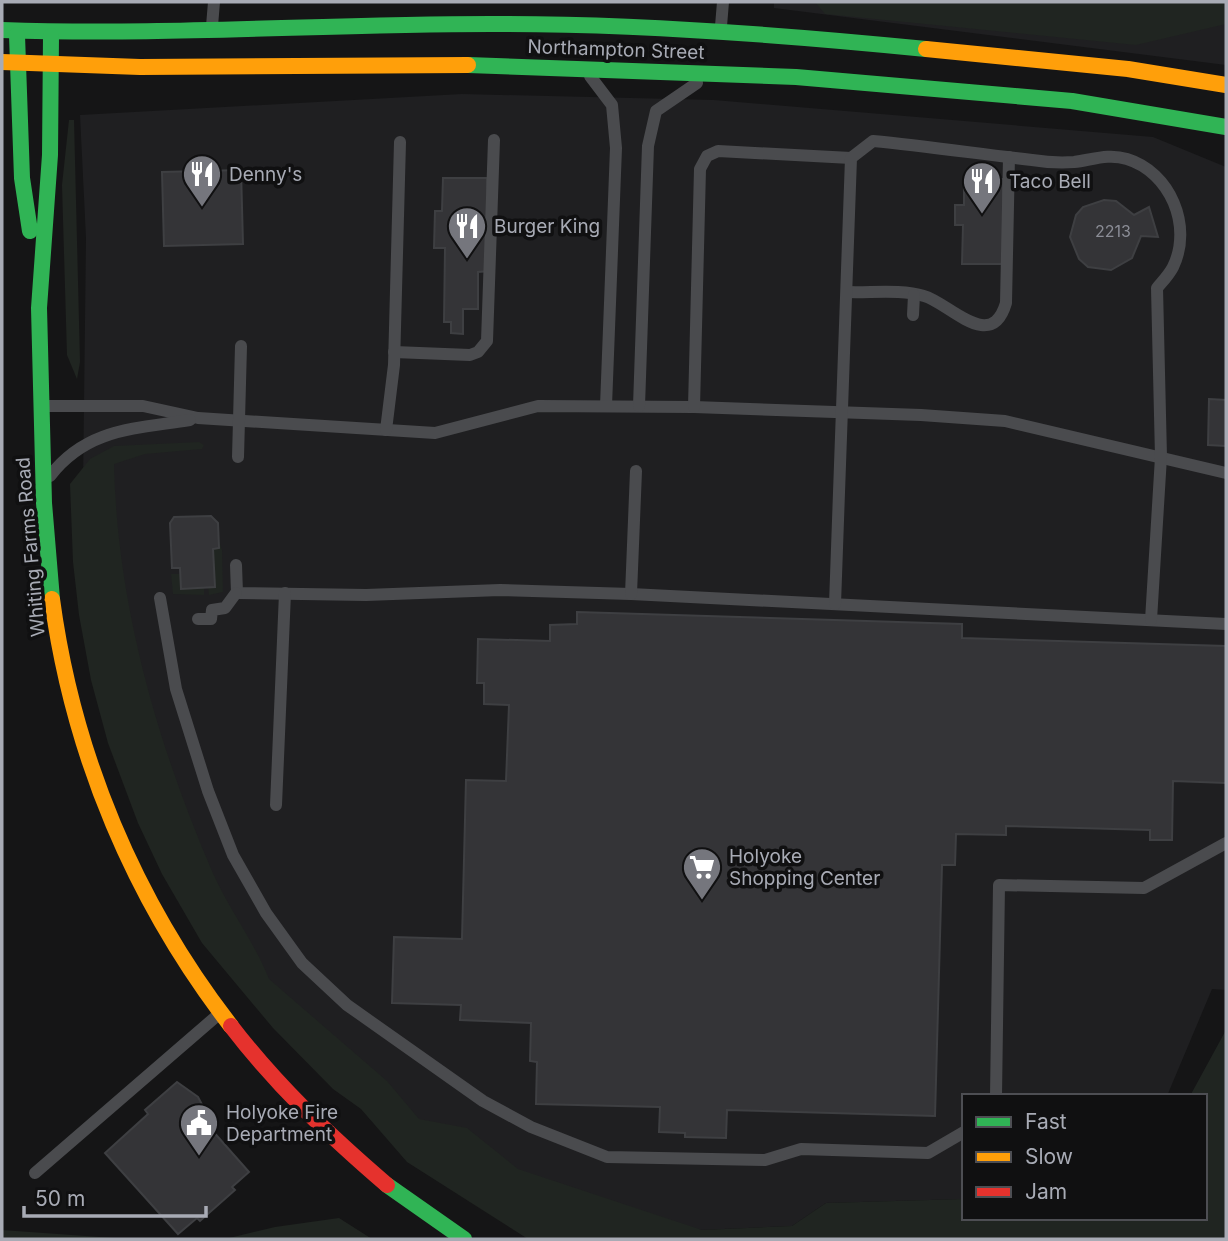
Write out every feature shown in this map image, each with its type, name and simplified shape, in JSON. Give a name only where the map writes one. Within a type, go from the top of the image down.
[{"type":"main road","name":"Northampton Street","points":[[9,31],[212,31],[527,18],[575,19],[1045,61],[1226,85]]},
{"type":"main road","points":[[343,65],[435,49],[703,54],[721,30]]},
{"type":"main road","name":"Whiting Farms Road","points":[[9,31],[22,178],[39,293]]},
{"type":"main road","name":"Whiting Farms Road","points":[[51,33],[49,171],[39,293],[43,485],[50,581],[59,648],[91,767],[137,880],[177,953],[219,1014],[261,1067],[320,1129],[384,1185],[464,1239]]},
{"type":"main road","name":"Northampton Street","points":[[10,63],[51,66],[584,68],[796,77],[982,92],[1161,114],[1226,127]]},
{"type":"lane","points":[[212,31],[214,2]]},
{"type":"lane","points":[[721,30],[723,2]]},
{"type":"lane","points":[[584,68],[612,105],[616,148],[607,407]]},
{"type":"lane","points":[[639,407],[648,146],[656,111],[710,74]]},
{"type":"lane","points":[[394,352],[470,355],[478,352],[487,341],[494,140]]},
{"type":"lane","points":[[694,407],[700,169],[707,156],[718,151],[851,158],[873,141],[1061,162],[1100,156],[1126,159],[1150,171],[1168,190],[1179,215],[1181,241],[1173,267],[1157,289],[1161,457],[1151,620]]},
{"type":"lane","points":[[386,430],[394,352],[400,142]]},
{"type":"lane","points":[[847,292],[928,297],[974,324],[990,322],[1003,310],[1009,157]]},
{"type":"lane","points":[[835,604],[851,158]]},
{"type":"lane","points":[[913,315],[914,295]]},
{"type":"lane","points":[[238,457],[241,346]]},
{"type":"lane","points":[[41,406],[143,406],[198,418],[436,433],[538,406],[694,407],[1005,421],[1226,473]]},
{"type":"lane","points":[[43,485],[58,466],[97,437],[198,418]]},
{"type":"lane","points":[[631,593],[636,471]]},
{"type":"lane","points":[[198,619],[211,619],[212,610],[225,608],[236,593],[236,565]]},
{"type":"lane","points":[[236,593],[366,595],[500,590],[631,593],[1226,624]]},
{"type":"lane","points":[[276,805],[285,593]]},
{"type":"lane","points":[[160,598],[176,689],[208,791],[233,855],[266,913],[302,963],[346,1005],[483,1101],[531,1127],[607,1157],[765,1160],[801,1149],[928,1153],[962,1133]]},
{"type":"lane","points":[[996,1094],[999,885],[1144,888],[1226,843]]},
{"type":"lane","points":[[35,1173],[219,1014]]},
{"type":"shaded area","points":[[774,2],[1226,2],[1226,65],[774,8]]},
{"type":"shaded area","points":[[815,2],[1226,2],[1226,24],[1136,45],[825,14]]},
{"type":"shaded area","name":"Holyoke Shopping Center","points":[[462,94],[714,100],[1153,137],[1226,167],[1226,990],[1212,989],[1168,1094],[962,1094],[962,1199],[826,1203],[792,1226],[702,1230],[498,1193],[345,1082],[181,885],[83,486],[86,238],[80,115]]},
{"type":"shaded area","points":[[69,120],[74,120],[80,362],[77,379],[67,355],[62,185]]},
{"type":"shaded area","points":[[199,442],[204,445],[202,449],[145,454],[114,464],[123,569],[144,672],[174,773],[212,871],[269,979],[387,1081],[419,1119],[467,1128],[518,1169],[702,1230],[792,1226],[826,1203],[962,1199],[962,1220],[1207,1220],[1207,1094],[1191,1094],[1226,1030],[1226,1239],[528,1239],[407,1162],[361,1109],[333,1089],[273,1028],[202,943],[162,874],[138,823],[108,743],[91,680],[73,562],[70,484],[90,459],[114,446]]},
{"type":"shaded area","points":[[219,541],[222,550],[223,592],[209,595],[208,587],[215,587],[213,549],[219,548]]},
{"type":"shaded area","points":[[171,574],[180,574],[181,589],[204,588],[204,595],[173,594]]},
{"type":"shaded area","points":[[339,1218],[372,1239],[225,1239],[275,1227]]},
{"type":"shaded area","points":[[2,1230],[128,1239],[2,1239]]},
{"type":"building","name":"Denny's","points":[[241,170],[243,244],[164,246],[162,172]]},
{"type":"building","name":"Burger King","points":[[443,178],[487,178],[489,271],[478,272],[478,309],[463,309],[463,334],[451,333],[451,322],[444,322],[445,248],[434,248],[435,211],[442,211]]},
{"type":"building","name":"Taco Bell","points":[[964,179],[1003,179],[1003,264],[962,264],[963,225],[955,225],[955,205],[964,205]]},
{"type":"building","points":[[1104,200],[1116,201],[1134,215],[1149,207],[1158,237],[1141,236],[1132,258],[1111,270],[1088,267],[1079,259],[1070,237],[1076,215],[1083,207]]},
{"type":"building","points":[[1209,399],[1226,400],[1226,446],[1208,445]]},
{"type":"building","points":[[211,516],[218,523],[219,548],[213,549],[215,587],[181,589],[180,568],[172,568],[170,523],[174,517]]},
{"type":"building","name":"Holyoke Shopping Center","points":[[577,612],[962,624],[962,638],[1226,646],[1226,783],[1173,781],[1172,840],[1150,840],[1150,830],[1006,826],[1006,835],[956,834],[955,865],[942,865],[935,1116],[727,1110],[726,1138],[685,1137],[685,1133],[659,1132],[660,1107],[536,1104],[537,1062],[530,1061],[531,1023],[460,1020],[461,1005],[392,1003],[394,937],[462,939],[466,780],[506,781],[509,705],[484,704],[484,683],[477,683],[478,639],[550,641],[550,625],[577,624]]},
{"type":"building","points":[[177,1082],[198,1097],[208,1116],[203,1120],[249,1172],[232,1187],[235,1190],[200,1221],[197,1218],[178,1234],[105,1153],[148,1114],[145,1110]]},
{"type":"traffic: fast","points":[[2,30],[128,31],[557,24],[715,31],[926,49]]},
{"type":"traffic: fast","points":[[17,35],[22,178],[30,231]]},
{"type":"traffic: fast","points":[[51,36],[50,155],[39,308],[44,503],[52,599]]},
{"type":"traffic: fast","points":[[468,65],[796,77],[1072,101],[1226,127]]},
{"type":"traffic: fast","points":[[387,1185],[464,1239]]},
{"type":"traffic: slow","points":[[926,49],[1128,69],[1226,85]]},
{"type":"traffic: slow","points":[[2,62],[140,67],[468,65]]},
{"type":"traffic: slow","points":[[52,599],[75,714],[113,824],[165,929],[231,1026]]},
{"type":"traffic: jam","points":[[231,1026],[305,1110],[387,1185]]},
{"type":"place","name":"Denny's","points":[[202,208]]},
{"type":"place","name":"Taco Bell","points":[[982,215]]},
{"type":"place","name":"Burger King","points":[[467,260]]},
{"type":"place","name":"Holyoke Shopping Center","points":[[702,901]]},
{"type":"place","name":"Holyoke Fire Department","points":[[199,1157]]}]
